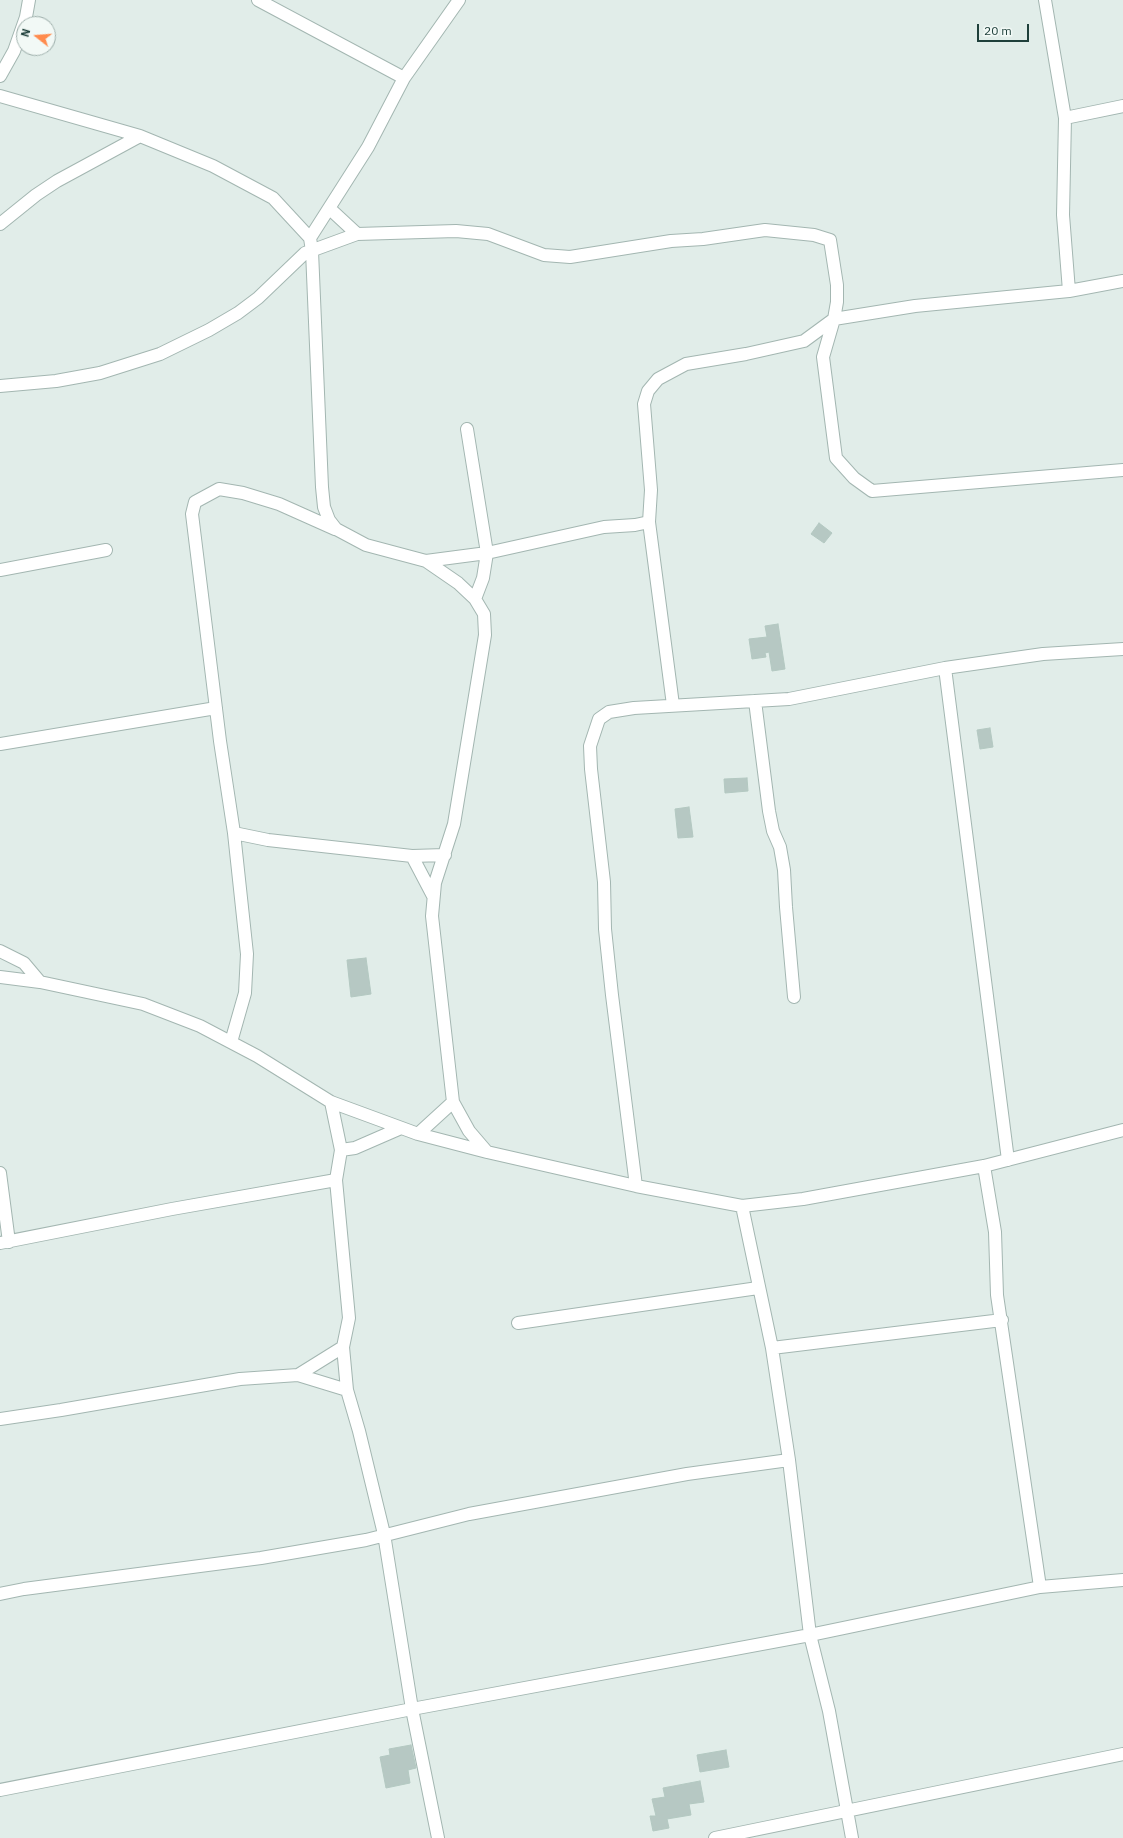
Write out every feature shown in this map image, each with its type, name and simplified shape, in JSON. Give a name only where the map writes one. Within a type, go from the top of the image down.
[{"type":"street","points":[[0,76],[14,51],[26,17],[28,0]]},
{"type":"street","points":[[258,0],[404,78]]},
{"type":"street","points":[[310,238],[368,147],[404,78],[459,0]]},
{"type":"street","points":[[1045,0],[1065,118],[1063,215],[1069,291]]},
{"type":"street","points":[[0,96],[140,136],[214,166],[273,198],[310,238],[312,251],[322,487],[324,507],[329,520],[336,529]]},
{"type":"street","points":[[1065,118],[1123,106]]},
{"type":"street","points":[[0,224],[14,211],[52,185],[140,136]]},
{"type":"street","points":[[329,208],[357,234]]},
{"type":"street","points":[[0,386],[56,381],[100,373],[160,354],[209,330],[238,313],[258,298],[299,259],[312,251],[357,234],[456,231],[482,234],[544,255],[570,257],[671,241],[703,239],[765,230],[814,235],[830,240],[837,285],[837,302],[834,319],[823,357],[836,458],[854,478],[872,491],[1123,470]]},
{"type":"street","points":[[673,705],[649,522],[651,490],[644,404],[648,391],[658,379],[686,364],[804,342],[834,319],[915,306],[1069,291],[1123,281]]},
{"type":"street","points":[[467,429],[487,553],[483,578],[475,599]]},
{"type":"street","points":[[231,1042],[245,993],[246,954],[234,833],[216,708],[192,514],[195,502],[219,488],[243,493],[279,504],[336,529],[366,545],[426,561],[458,583],[475,599],[484,614],[485,635],[454,824],[435,883],[432,916],[454,1102],[469,1131],[487,1152]]},
{"type":"street","points":[[426,561],[487,553],[604,527],[635,525],[649,522]]},
{"type":"street","points":[[0,570],[106,550]]},
{"type":"street","points":[[636,1186],[612,995],[605,929],[604,882],[593,792],[590,746],[599,719],[609,712],[634,708],[789,699],[945,668],[1043,654],[1123,649]]},
{"type":"street","points":[[945,668],[1008,1160]]},
{"type":"street","points":[[755,701],[769,811],[773,831],[780,846],[784,870],[794,997]]},
{"type":"street","points":[[0,744],[216,708]]},
{"type":"street","points":[[234,833],[268,840],[412,856],[445,855]]},
{"type":"street","points":[[412,856],[433,896]]},
{"type":"street","points":[[0,951],[24,963],[40,982]]},
{"type":"street","points":[[0,977],[40,982],[143,1004],[200,1026],[231,1042],[257,1056],[331,1102],[418,1134],[487,1152],[636,1186],[742,1206],[803,1199],[984,1166],[1123,1130]]},
{"type":"street","points":[[331,1102],[341,1150],[336,1180],[349,1318],[343,1347],[347,1390],[359,1431],[384,1534],[412,1709],[438,1838]]},
{"type":"street","points":[[418,1134],[454,1102]]},
{"type":"street","points":[[341,1150],[355,1148],[401,1128]]},
{"type":"street","points":[[984,1166],[995,1232],[998,1295],[1040,1587]]},
{"type":"street","points":[[0,1173],[5,1242],[142,1214],[336,1180]]},
{"type":"street","points":[[742,1206],[758,1288],[772,1348],[789,1460],[810,1635],[829,1712],[852,1838]]},
{"type":"street","points":[[518,1323],[758,1288]]},
{"type":"street","points":[[772,1348],[1002,1320]]},
{"type":"street","points":[[298,1375],[343,1347]]},
{"type":"street","points":[[0,1418],[61,1410],[240,1379],[298,1375],[347,1390]]},
{"type":"street","points":[[0,1594],[24,1589],[261,1558],[366,1540],[384,1534],[469,1514],[679,1475],[789,1460]]},
{"type":"street","points":[[0,1790],[412,1709],[810,1635],[1040,1587],[1123,1580]]},
{"type":"street","points":[[715,1838],[1123,1754]]},
{"type":"building","points":[[819,523],[832,533],[824,543],[811,534]]},
{"type":"building","points":[[778,624],[785,669],[772,671],[769,652],[765,653],[766,657],[752,659],[749,639],[767,637],[765,626]]},
{"type":"building","points":[[990,728],[993,747],[980,749],[977,730]]},
{"type":"building","points":[[747,778],[748,791],[725,793],[724,779]]},
{"type":"building","points":[[689,807],[693,837],[678,838],[675,809]]},
{"type":"building","points":[[366,958],[371,994],[351,997],[347,960]]},
{"type":"building","points":[[411,1745],[416,1768],[408,1770],[410,1783],[386,1788],[380,1757],[390,1755],[389,1749]]},
{"type":"building","points":[[726,1750],[729,1767],[700,1772],[697,1755]]},
{"type":"building","points":[[700,1781],[704,1802],[689,1804],[691,1815],[667,1819],[669,1828],[653,1831],[650,1816],[656,1816],[652,1799],[665,1797],[663,1788]]}]
